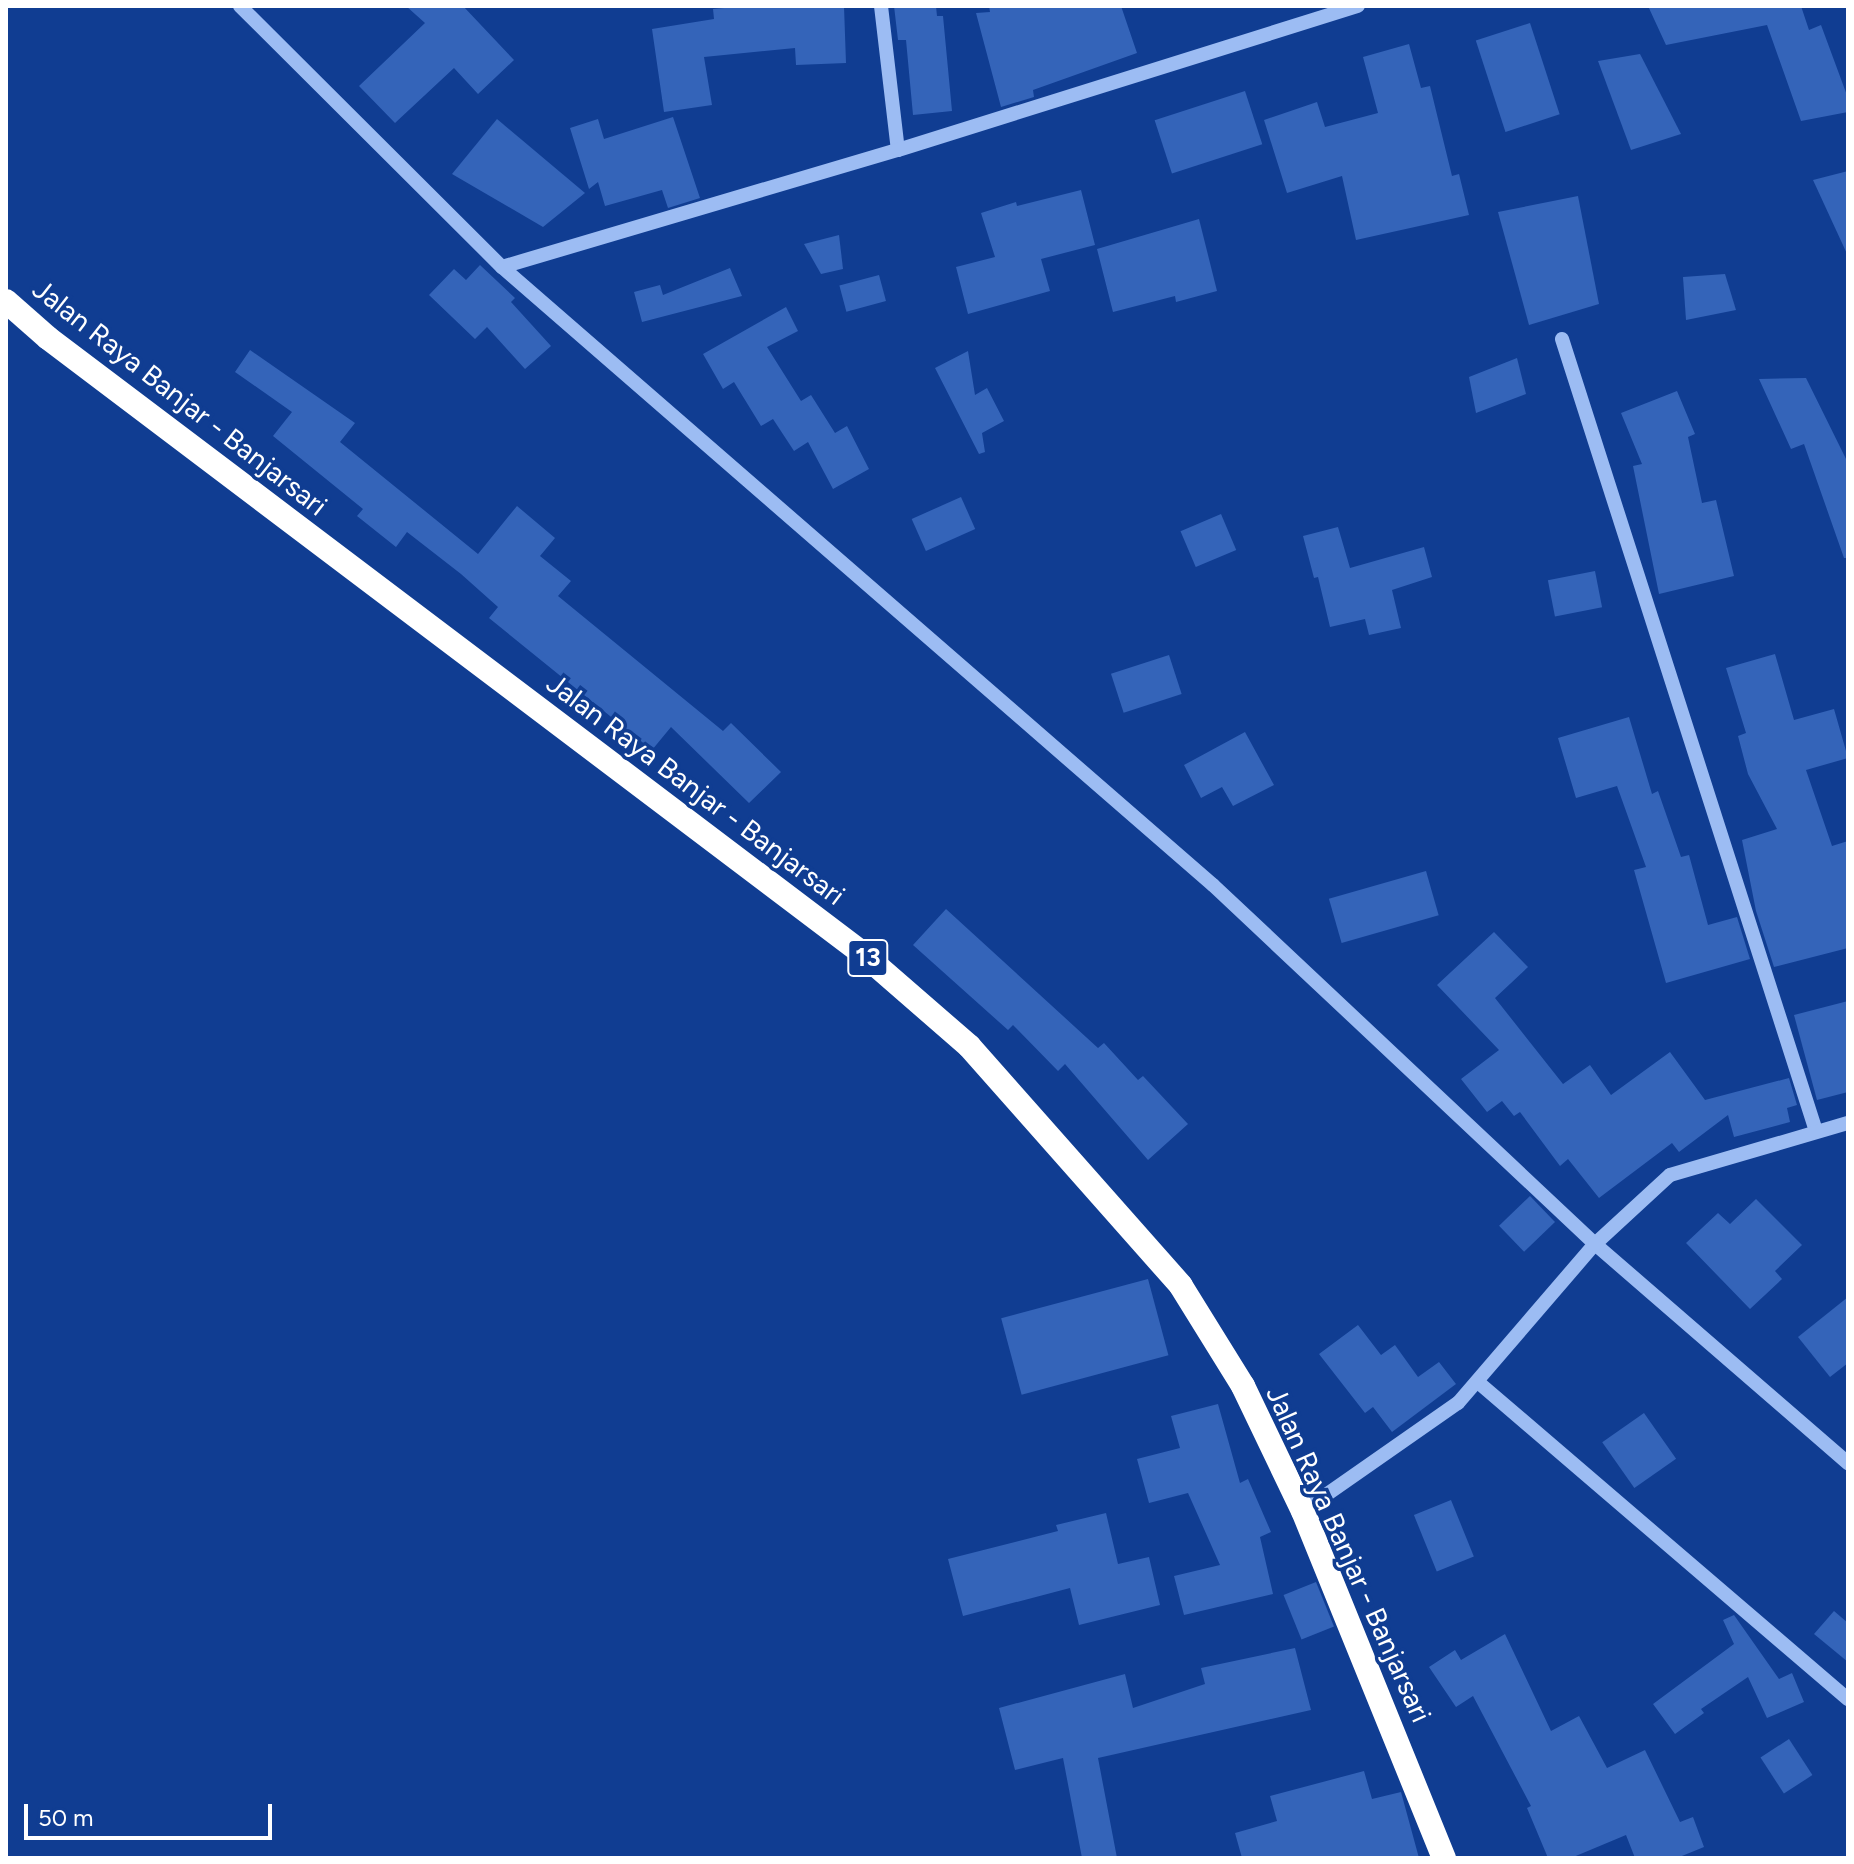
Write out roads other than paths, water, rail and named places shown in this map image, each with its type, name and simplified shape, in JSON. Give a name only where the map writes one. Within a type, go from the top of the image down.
[{"type":"highway","name":"Jalan Raya Banjar - Banjarsari","points":[[6,301],[48,338],[724,846],[862,953],[969,1046],[1181,1286],[1243,1386],[1303,1511],[1444,1858]]},
{"type":"street","points":[[240,6],[502,267],[1213,885],[1595,1244],[1848,1463]]},
{"type":"street","points":[[881,6],[898,150]]},
{"type":"street","points":[[502,267],[898,150],[1358,6]]},
{"type":"street","points":[[1562,339],[1816,1131]]},
{"type":"street","points":[[1303,1511],[1447,1412],[1479,1383],[1595,1244],[1670,1175],[1848,1123]]},
{"type":"street","points":[[1479,1383],[1848,1699]]}]
